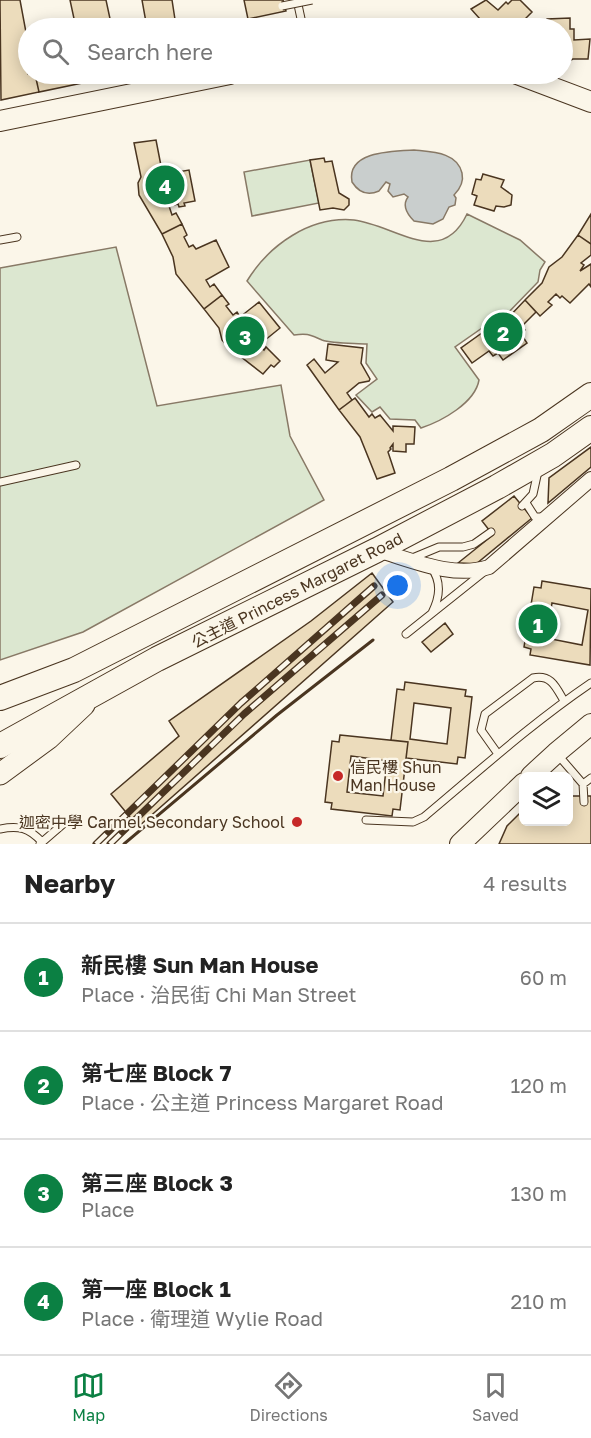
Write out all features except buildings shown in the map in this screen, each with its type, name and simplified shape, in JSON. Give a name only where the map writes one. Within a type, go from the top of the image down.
[{"type":"highway","name":"公主道 Princess Margaret Road","points":[[0,698],[74,670],[451,479],[541,430],[591,395]]},
{"type":"highway","name":"公主道 Princess Margaret Road","points":[[0,746],[157,660],[377,550],[540,462],[591,428]]},
{"type":"highway","points":[[0,733],[41,722]]},
{"type":"main road","points":[[0,774],[49,738],[91,698]]},
{"type":"street","points":[[0,121],[181,84]]},
{"type":"street","points":[[543,84],[591,102]]},
{"type":"street","points":[[377,550],[429,565],[458,571],[478,571],[489,567],[591,479]]},
{"type":"street","points":[[536,772],[591,724]]},
{"type":"street","points":[[460,844],[519,788]]},
{"type":"lane","points":[[297,0],[301,18]]},
{"type":"lane","points":[[282,6],[312,0]]},
{"type":"lane","points":[[0,240],[17,237]]},
{"type":"lane","points":[[540,462],[533,494],[524,505],[535,517],[547,517]]},
{"type":"lane","points":[[0,482],[76,465]]},
{"type":"lane","points":[[410,559],[439,547],[463,547],[474,544],[491,532]]},
{"type":"lane","points":[[429,565],[436,574],[439,584],[439,595],[431,615]]},
{"type":"lane","points":[[406,634],[489,567]]},
{"type":"lane","points":[[498,754],[481,730],[485,714],[533,678],[540,676],[552,681],[564,701]]},
{"type":"lane","points":[[366,820],[418,821],[564,701],[591,683]]},
{"type":"lane","points":[[556,753],[583,784],[584,802]]},
{"type":"lane","points":[[583,784],[591,778]]},
{"type":"lane","points":[[0,829],[26,828],[40,843],[63,824]]},
{"type":"green space","points":[[310,160],[319,203],[252,216],[244,172]]},
{"type":"green space","points":[[467,214],[520,240],[545,262],[540,270],[538,282],[506,315],[489,319],[482,328],[455,347],[479,380],[476,388],[456,410],[421,428],[415,420],[390,419],[380,407],[372,412],[356,395],[377,379],[366,363],[367,344],[332,342],[309,335],[294,335],[247,281],[256,268],[279,245],[307,228],[322,223],[354,220],[370,223],[416,240],[431,241],[444,239],[456,230]]},
{"type":"green space","points":[[116,247],[157,406],[281,385],[290,436],[324,500],[83,632],[0,660],[0,268]]},
{"type":"shaded area","points":[[414,150],[443,154],[455,161],[462,173],[461,185],[454,195],[455,205],[449,207],[443,219],[433,224],[414,221],[406,209],[405,203],[408,197],[404,194],[393,197],[388,191],[390,184],[386,182],[379,191],[367,193],[361,191],[352,182],[352,172],[356,164],[363,159],[384,152]]},
{"type":"railway","points":[[96,844],[241,703],[374,586]]},
{"type":"railway","points":[[110,844],[244,714],[382,595]]},
{"type":"wall","points":[[124,844],[277,715],[373,640]]},
{"type":"place","name":"第一座 Block 1","points":[[165,185]]},
{"type":"place","name":"第七座 Block 7","points":[[503,332]]},
{"type":"place","name":"第三座 Block 3","points":[[245,336]]},
{"type":"place","name":"新民樓 Sun Man House","points":[[538,624]]},
{"type":"place","name":"信民樓 Shun Man House","points":[[338,776]]},
{"type":"place","name":"迦密中學 Carmel Secondary School","points":[[297,822]]}]
